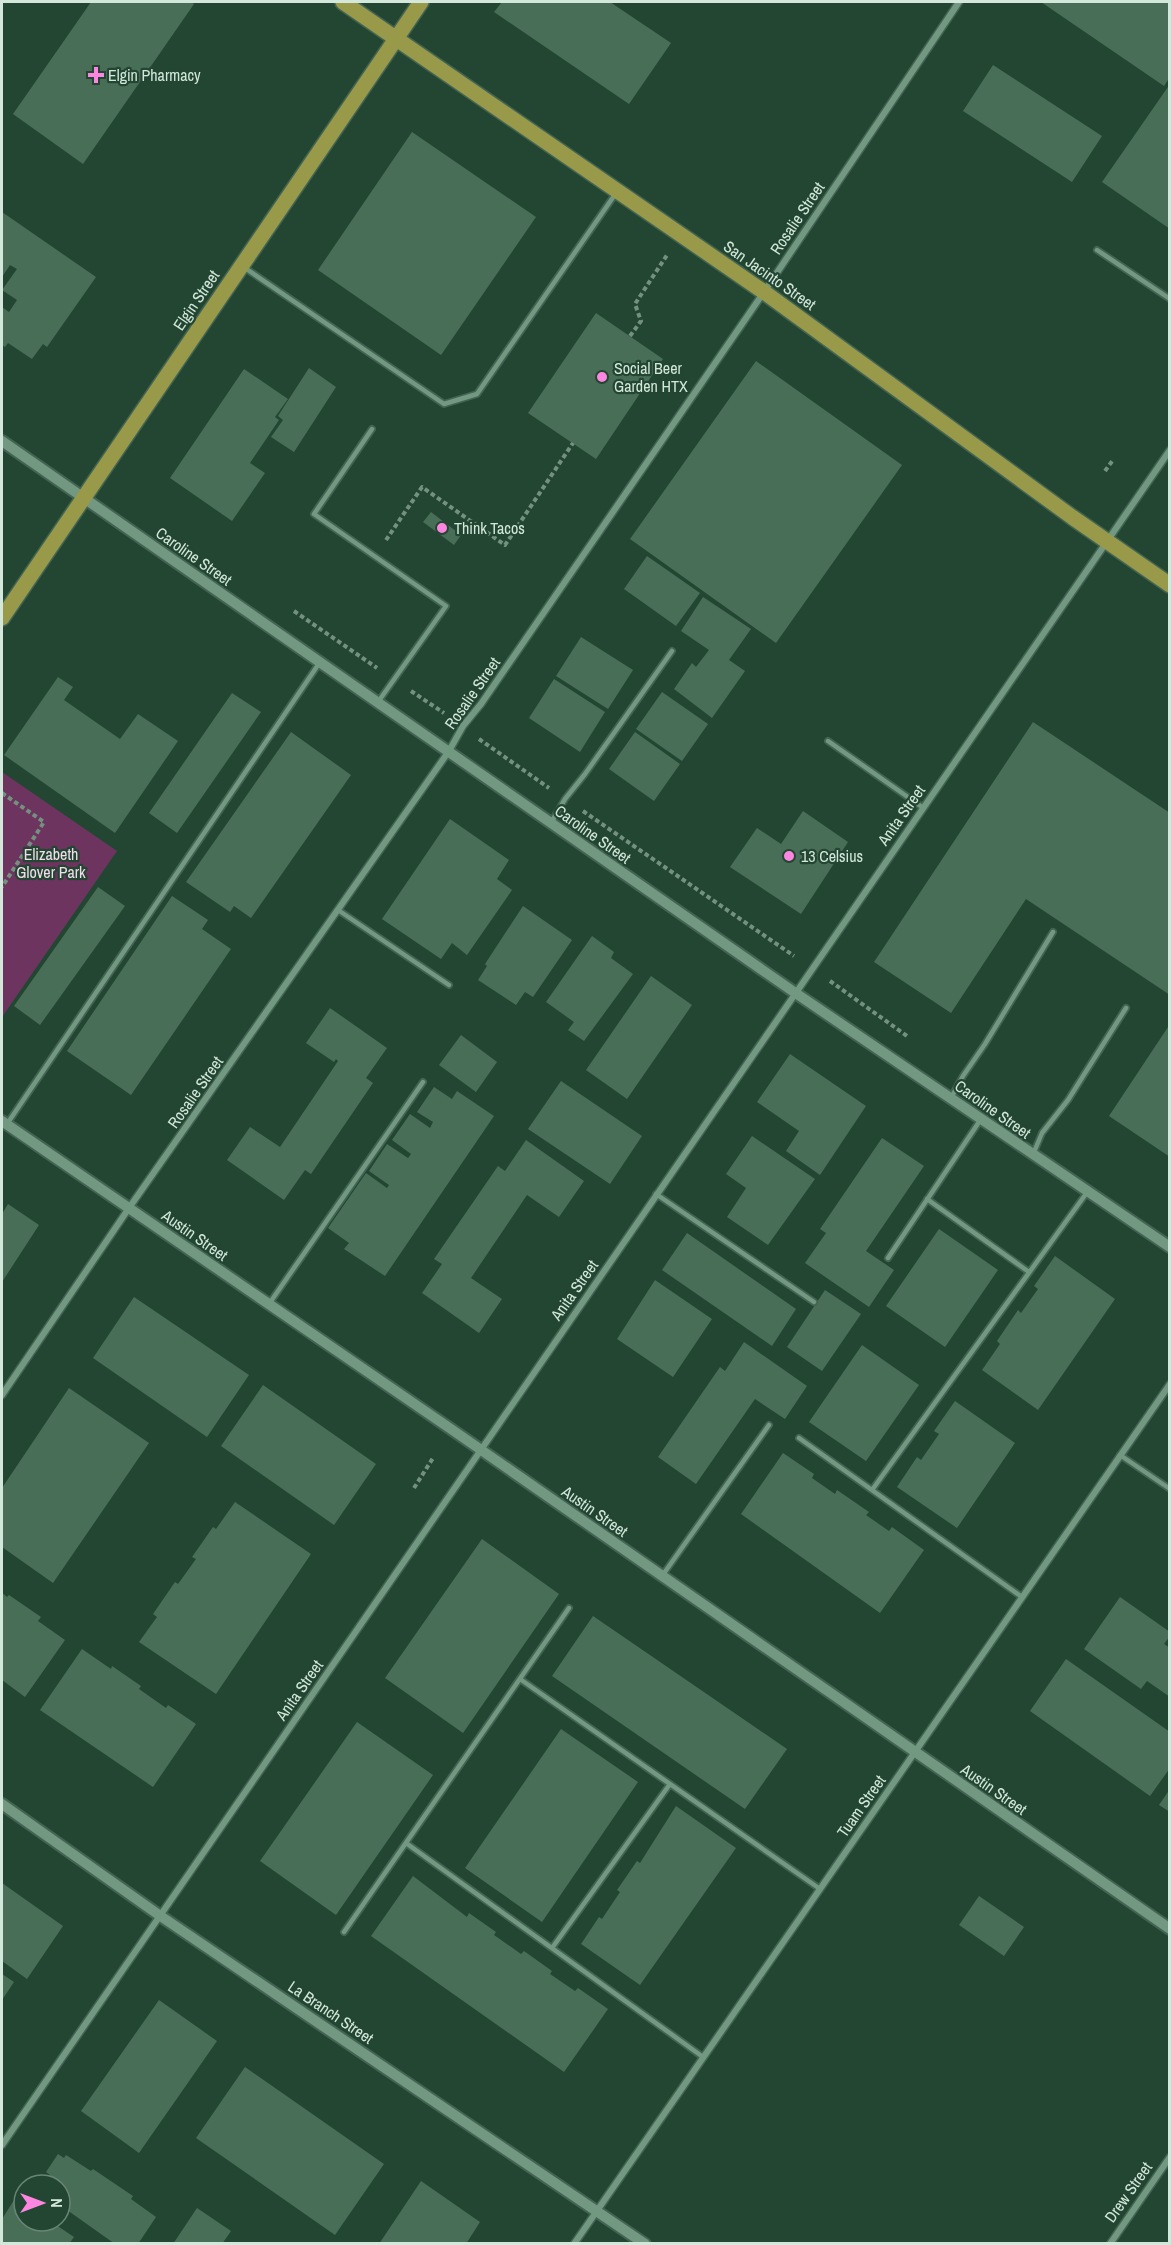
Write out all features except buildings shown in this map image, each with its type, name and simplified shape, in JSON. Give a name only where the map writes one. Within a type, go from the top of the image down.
[{"type":"main road","name":"San Jacinto Street","points":[[344,2],[764,292],[1106,542],[1170,585]]},
{"type":"main road","name":"Elgin Street","points":[[2,618],[421,2]]},
{"type":"street","name":"Rosalie Street","points":[[2,1395],[129,1208],[449,752],[463,726],[488,695],[959,2]]},
{"type":"street","name":"Caroline Street","points":[[2,441],[794,992],[1170,1248]]},
{"type":"street","name":"Anita Street","points":[[2,2145],[794,992],[1170,450]]},
{"type":"street","name":"Austin Street","points":[[4,1123],[481,1450],[1170,1929]]},
{"type":"street","name":"Tuam Street","points":[[574,2244],[1170,1384]]},
{"type":"street","name":"La Branch Street","points":[[2,1804],[159,1915],[645,2244]]},
{"type":"street","name":"Drew Street","points":[[1110,2244],[1170,2157]]},
{"type":"lane","points":[[241,266],[444,404],[477,394],[618,191]]},
{"type":"lane","points":[[1097,250],[1170,299]]},
{"type":"lane","points":[[372,429],[314,514],[446,606],[378,702]]},
{"type":"lane","points":[[551,823],[565,799],[672,651]]},
{"type":"lane","points":[[4,1123],[320,662]]},
{"type":"lane","points":[[828,741],[922,807]]},
{"type":"lane","points":[[338,910],[449,985]]},
{"type":"lane","points":[[951,1098],[1053,932]]},
{"type":"lane","points":[[1033,1154],[1042,1133],[1068,1100],[1126,1008]]},
{"type":"lane","points":[[269,1305],[423,1082]]},
{"type":"lane","points":[[888,1258],[981,1119]]},
{"type":"lane","points":[[872,1491],[1088,1191]]},
{"type":"lane","points":[[656,1194],[814,1302]]},
{"type":"lane","points":[[927,1199],[1029,1272]]},
{"type":"lane","points":[[662,1576],[769,1425]]},
{"type":"lane","points":[[799,1438],[1022,1597]]},
{"type":"lane","points":[[1120,1455],[1170,1489]]},
{"type":"lane","points":[[344,1932],[569,1608]]},
{"type":"lane","points":[[520,1679],[820,1889]]},
{"type":"lane","points":[[552,1948],[670,1784]]},
{"type":"lane","points":[[406,1843],[703,2057]]},
{"type":"path","points":[[630,336],[641,321],[635,304],[681,235]]},
{"type":"path","points":[[375,556],[422,488],[505,545],[573,443]]},
{"type":"path","points":[[1105,471],[1113,460]]},
{"type":"path","points":[[2,793],[44,822],[2,887]]},
{"type":"path","points":[[414,1488],[433,1458]]},
{"type":"green space","name":"Elizabeth Glover Park","points":[[2,772],[117,851],[2,1017]]},
{"type":"place","name":"Elgin Pharmacy","points":[[96,75]]},
{"type":"place","name":"Social Beer Garden HTX","points":[[602,377]]},
{"type":"place","name":"Think Tacos","points":[[442,528]]},
{"type":"place","name":"13 Celsius","points":[[789,856]]}]
